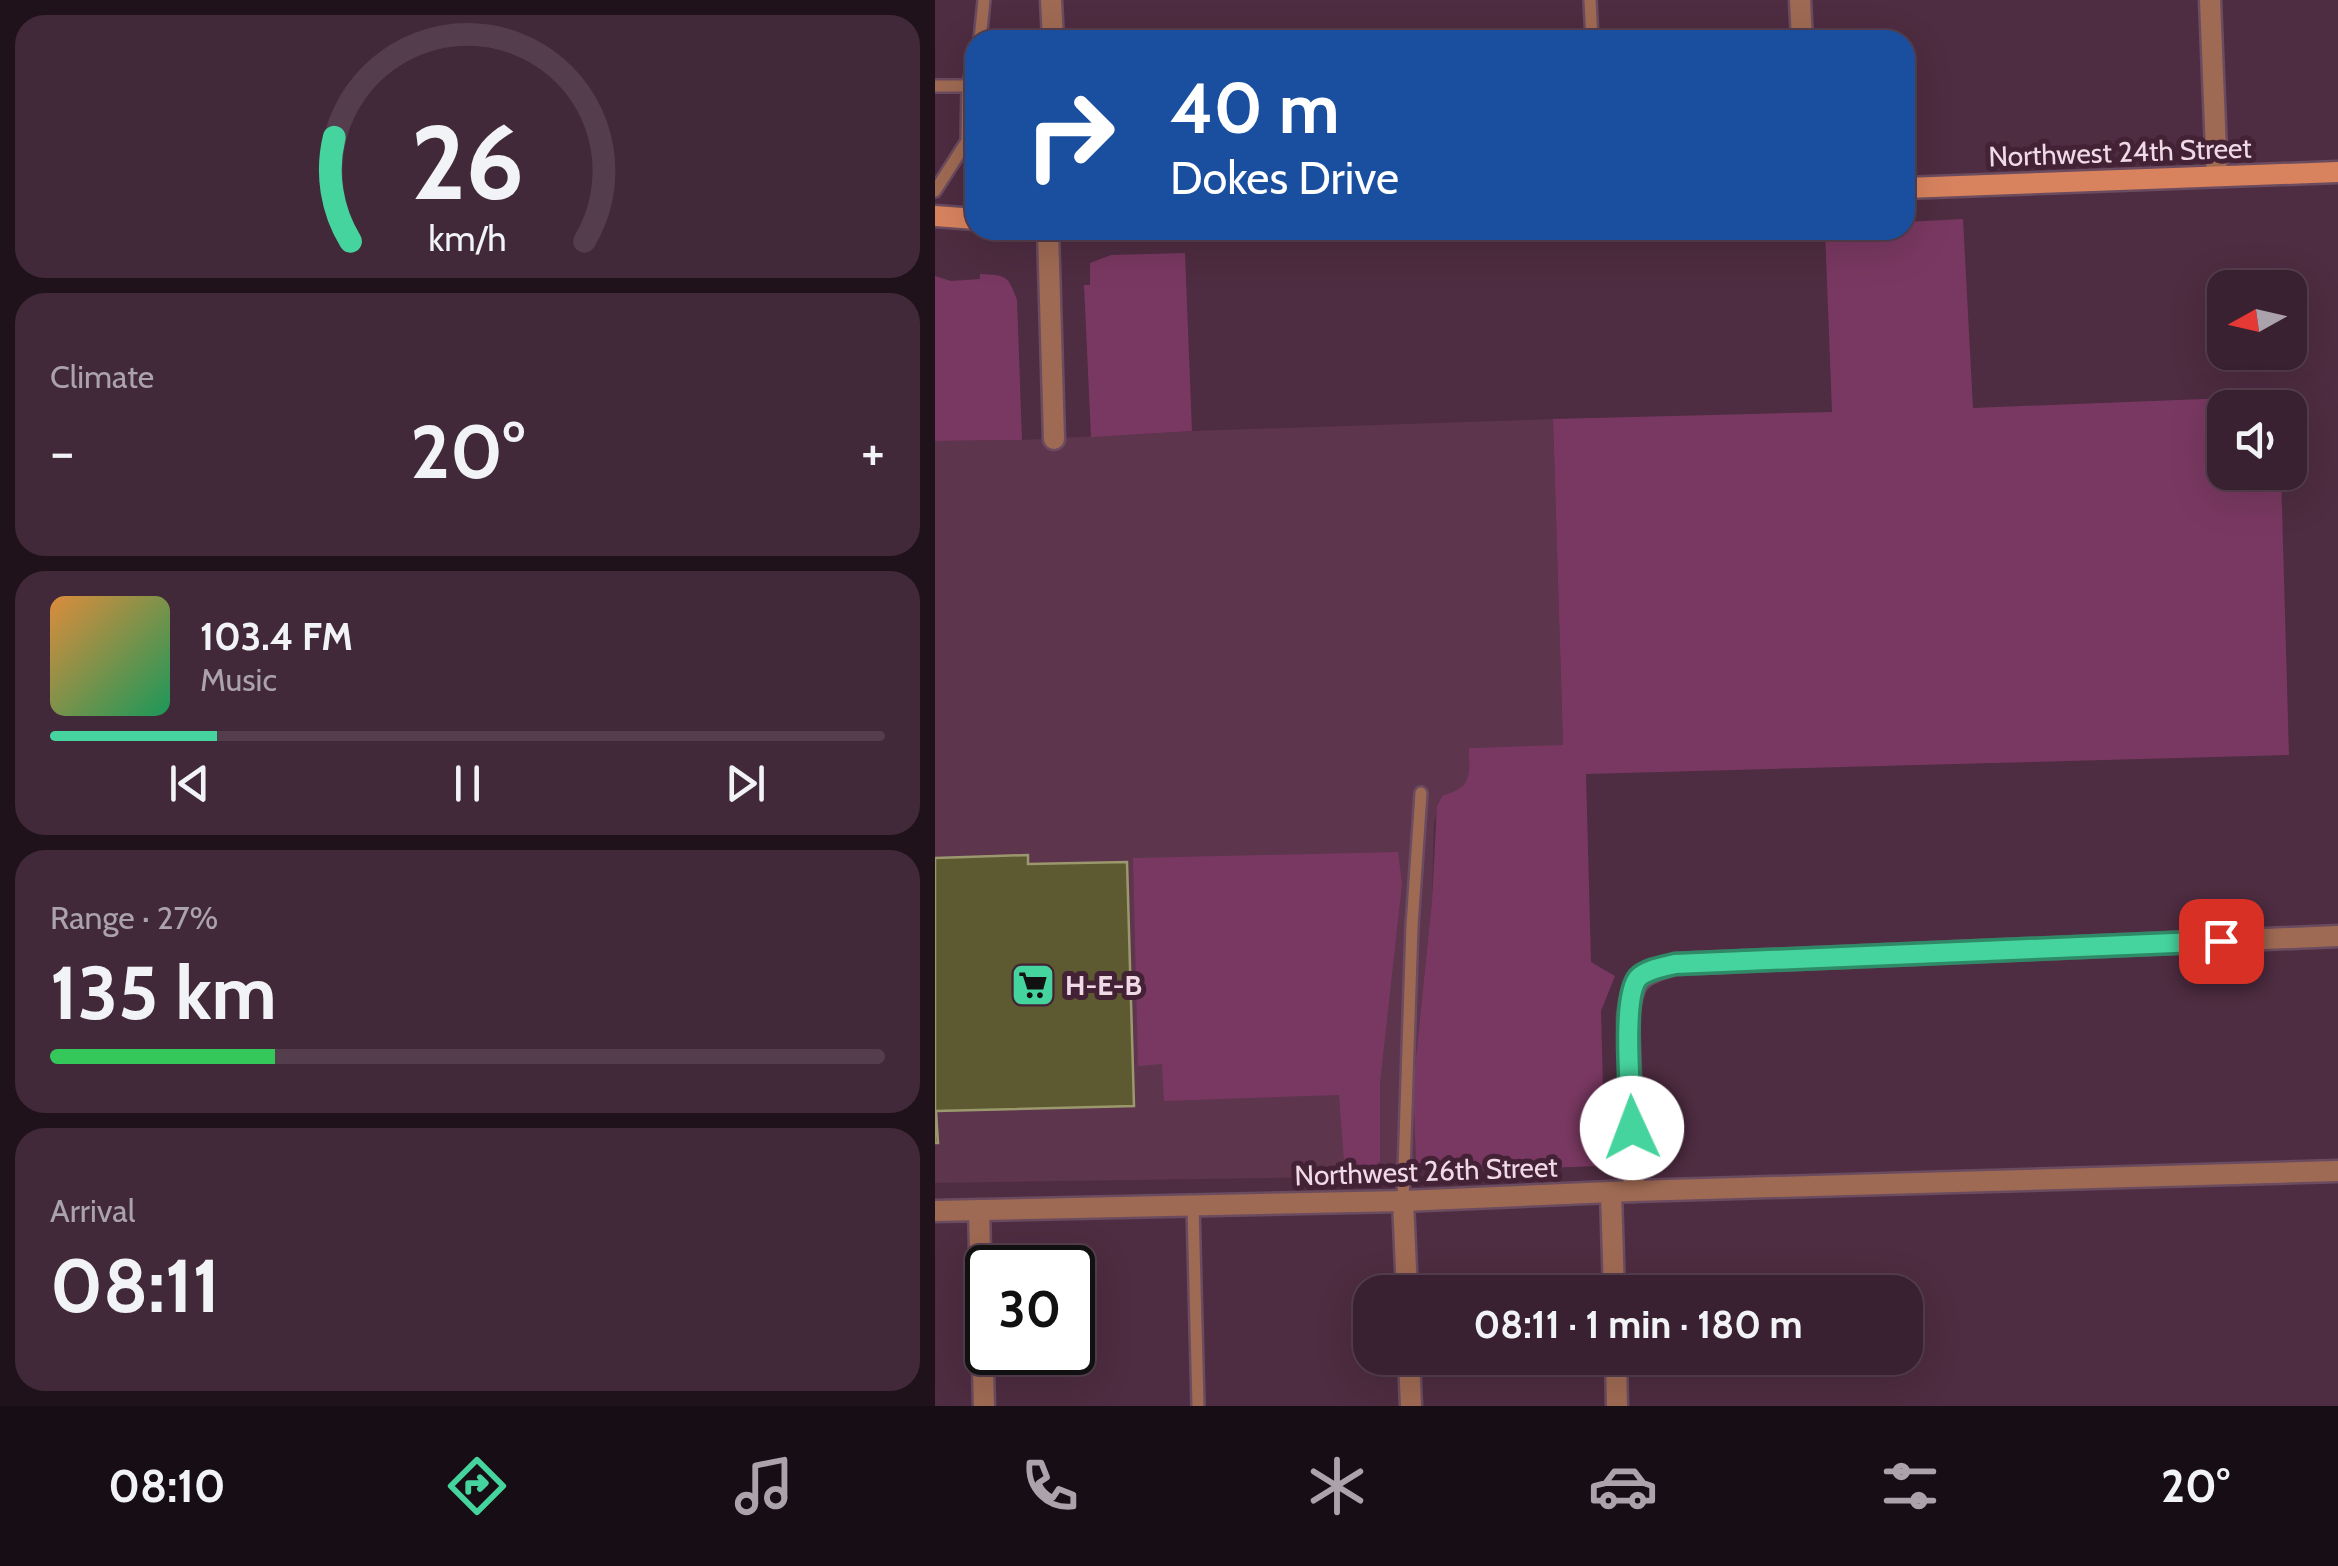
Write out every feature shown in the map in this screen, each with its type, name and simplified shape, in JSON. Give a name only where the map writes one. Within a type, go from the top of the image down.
[{"type":"main road","name":"Northwest 24th Street","points":[[1915,188],[2338,172]]},
{"type":"main road","points":[[935,216],[965,219]]},
{"type":"street","points":[[1051,0],[1052,30]]},
{"type":"street","points":[[1801,0],[1802,30]]},
{"type":"street","points":[[2210,0],[2217,176]]},
{"type":"street","points":[[1048,240],[1054,439]]},
{"type":"street","points":[[1635,1191],[1629,1018],[1631,994],[1638,978],[1653,970],[1695,963],[2338,936]]},
{"type":"street","name":"Northwest 26th Street","points":[[935,1212],[1403,1202],[1635,1191],[2338,1171]]},
{"type":"street","points":[[1611,1192],[1613,1275]]},
{"type":"street","points":[[1403,1202],[1406,1275]]},
{"type":"street","points":[[979,1210],[984,1406]]},
{"type":"street","points":[[1410,1375],[1411,1406]]},
{"type":"street","points":[[1616,1375],[1617,1406]]},
{"type":"lane","points":[[980,30],[984,0]]},
{"type":"lane","points":[[1589,0],[1590,30]]},
{"type":"lane","points":[[935,86],[965,86]]},
{"type":"lane","points":[[935,190],[965,153]]},
{"type":"lane","points":[[1403,1202],[1412,926],[1421,793]]},
{"type":"lane","points":[[1193,1206],[1199,1406]]},
{"type":"shaded area","points":[[1963,219],[1973,408],[2207,399],[2207,490],[2281,490],[2289,755],[1586,774],[1591,962],[1615,976],[1601,1011],[1605,1162],[1599,1166],[1429,1172],[1416,1161],[1413,1087],[1432,900],[1437,806],[1443,795],[1460,789],[1467,779],[1469,748],[1563,745],[1553,419],[1832,412],[1825,240],[1915,240],[1915,221]]},
{"type":"shaded area","points":[[1185,253],[1192,431],[1091,437],[1084,285],[1090,285],[1090,263],[1111,255]]},
{"type":"shaded area","points":[[980,274],[1005,278],[1017,300],[1022,440],[935,441],[935,276],[951,281],[980,279]]},
{"type":"shaded area","points":[[1553,419],[1563,746],[1470,748],[1469,779],[1455,792],[1443,795],[1434,823],[1432,900],[1413,1087],[1414,1176],[935,1183],[935,441]]},
{"type":"shaded area","points":[[1398,852],[1402,884],[1380,1083],[1380,1161],[1367,1177],[1345,1175],[1339,1095],[1164,1101],[1162,1064],[1138,1066],[1133,858]]},
{"type":"building","name":"H-E-B","points":[[1028,855],[1028,864],[1127,862],[1134,1106],[936,1111],[935,1143],[935,858]]},
{"type":"place","name":"H-E-B","points":[[1033,985]]},
{"type":"route","points":[[1632,1128],[1631,994],[1638,978],[1653,970],[1675,964],[2221,941]]}]
